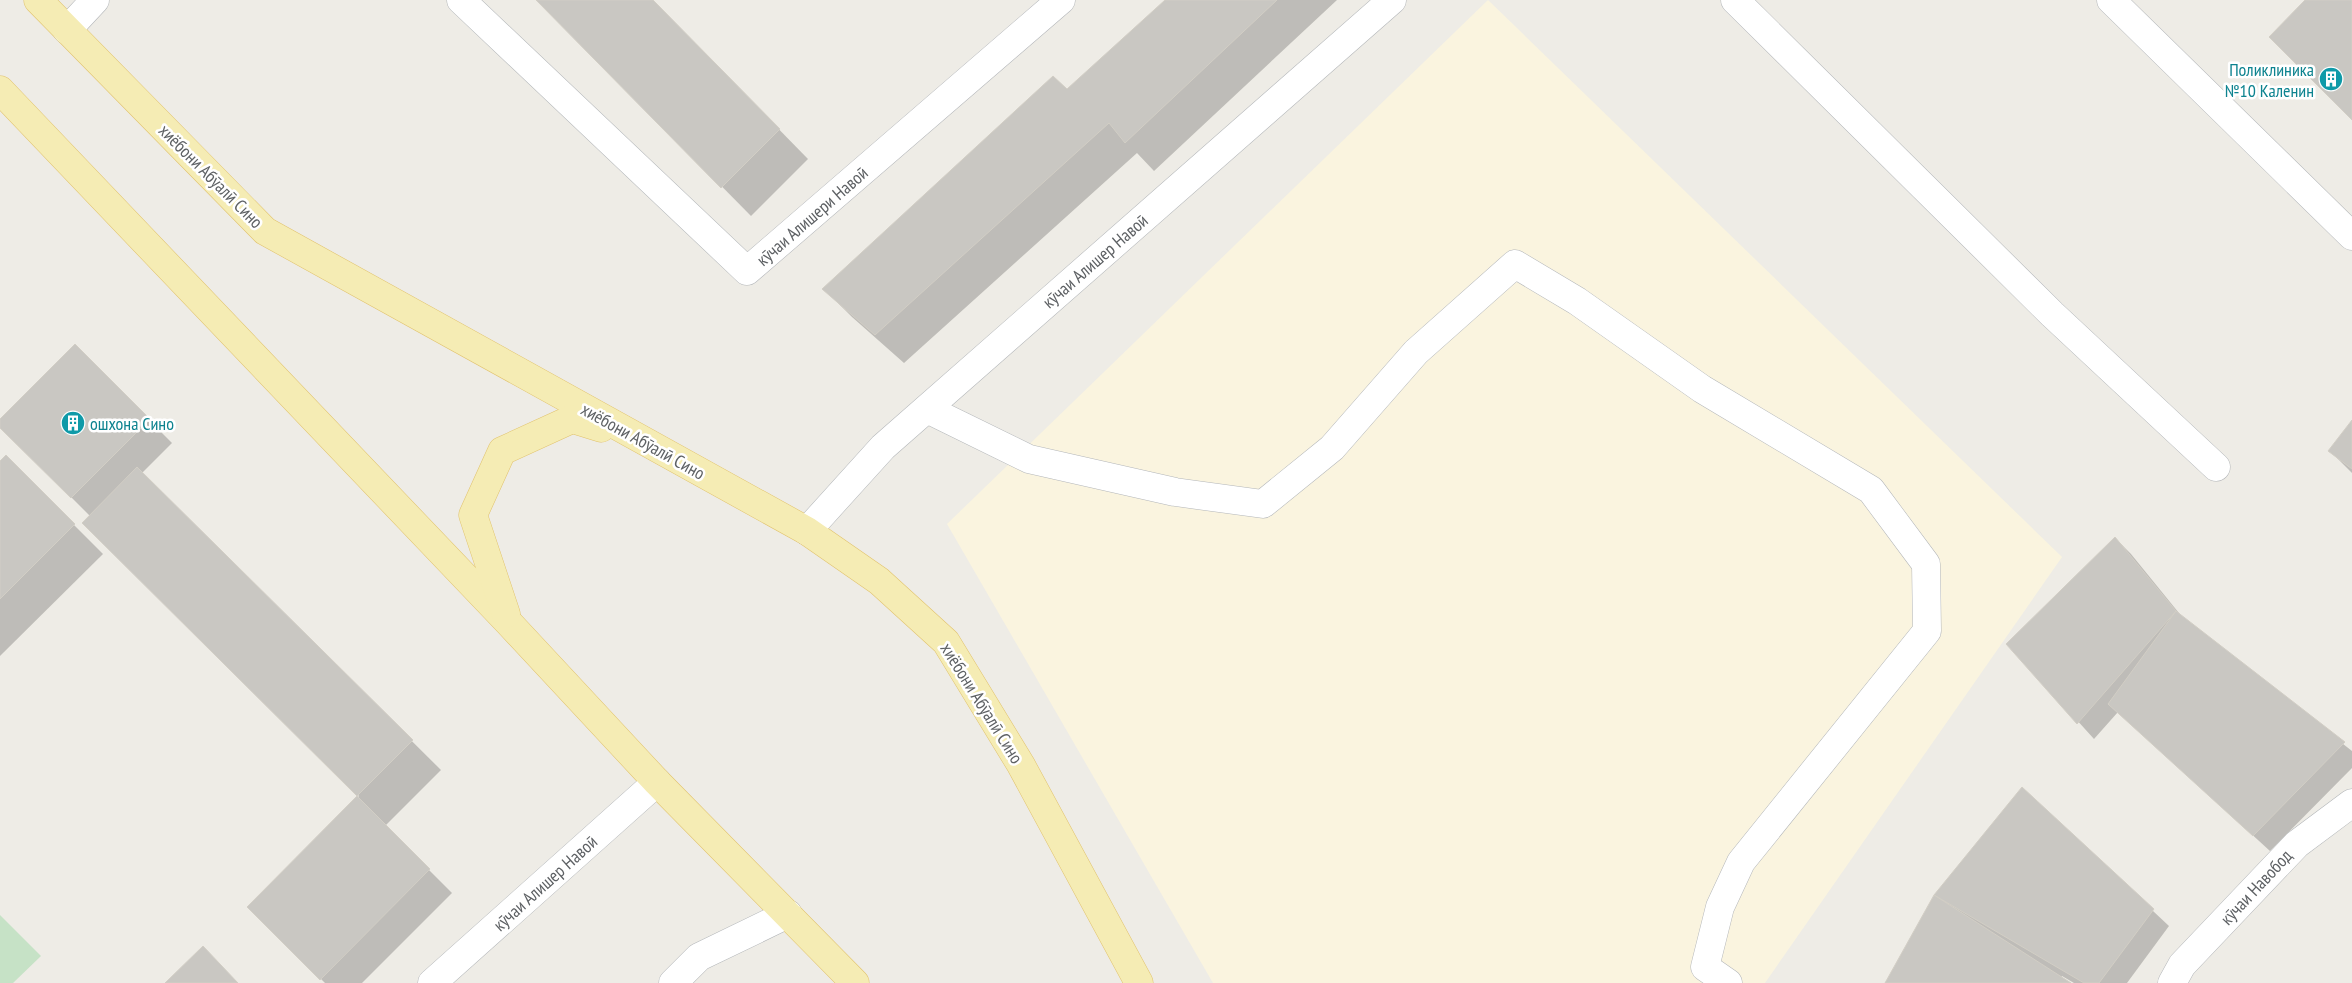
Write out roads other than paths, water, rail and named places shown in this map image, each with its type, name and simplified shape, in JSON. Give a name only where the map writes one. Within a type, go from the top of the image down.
[{"type":"main road","name":"хиёбони Абӯалӣ Сино","points":[[38,0],[265,231],[807,531],[879,581],[946,642],[1021,765],[1134,979]]},
{"type":"main road","points":[[0,90],[508,622],[657,782],[855,983]]},
{"type":"main road","points":[[508,622],[473,516],[502,451],[572,419],[645,443]]},
{"type":"street","points":[[67,30],[95,0]]},
{"type":"street","name":"кӯчаи Алишери Навоӣ","points":[[460,0],[747,271],[1061,0]]},
{"type":"street","name":"кӯчаи Алишер Навоӣ","points":[[807,531],[883,448],[1392,0]]},
{"type":"street","points":[[1736,0],[2052,314],[2216,467]]},
{"type":"street","points":[[2111,0],[2351,232]]},
{"type":"street","points":[[927,409],[1029,458],[1175,492],[1263,504],[1332,448],[1416,352],[1514,264],[1578,301],[1702,389],[1871,490],[1926,564],[1928,631],[1741,862],[1720,907],[1705,967],[1728,983]]},
{"type":"street","name":"кӯчаи Алишер Навоӣ","points":[[432,983],[657,782]]},
{"type":"street","name":"кӯчаи Навобод","points":[[2172,983],[2182,965],[2297,844],[2352,802]]},
{"type":"street","points":[[673,983],[699,958],[788,914]]},
{"type":"place","name":"Поликлиника №10 Каленин","points":[[2331,79]]},
{"type":"place","name":"ошхона Сино","points":[[73,423]]}]
